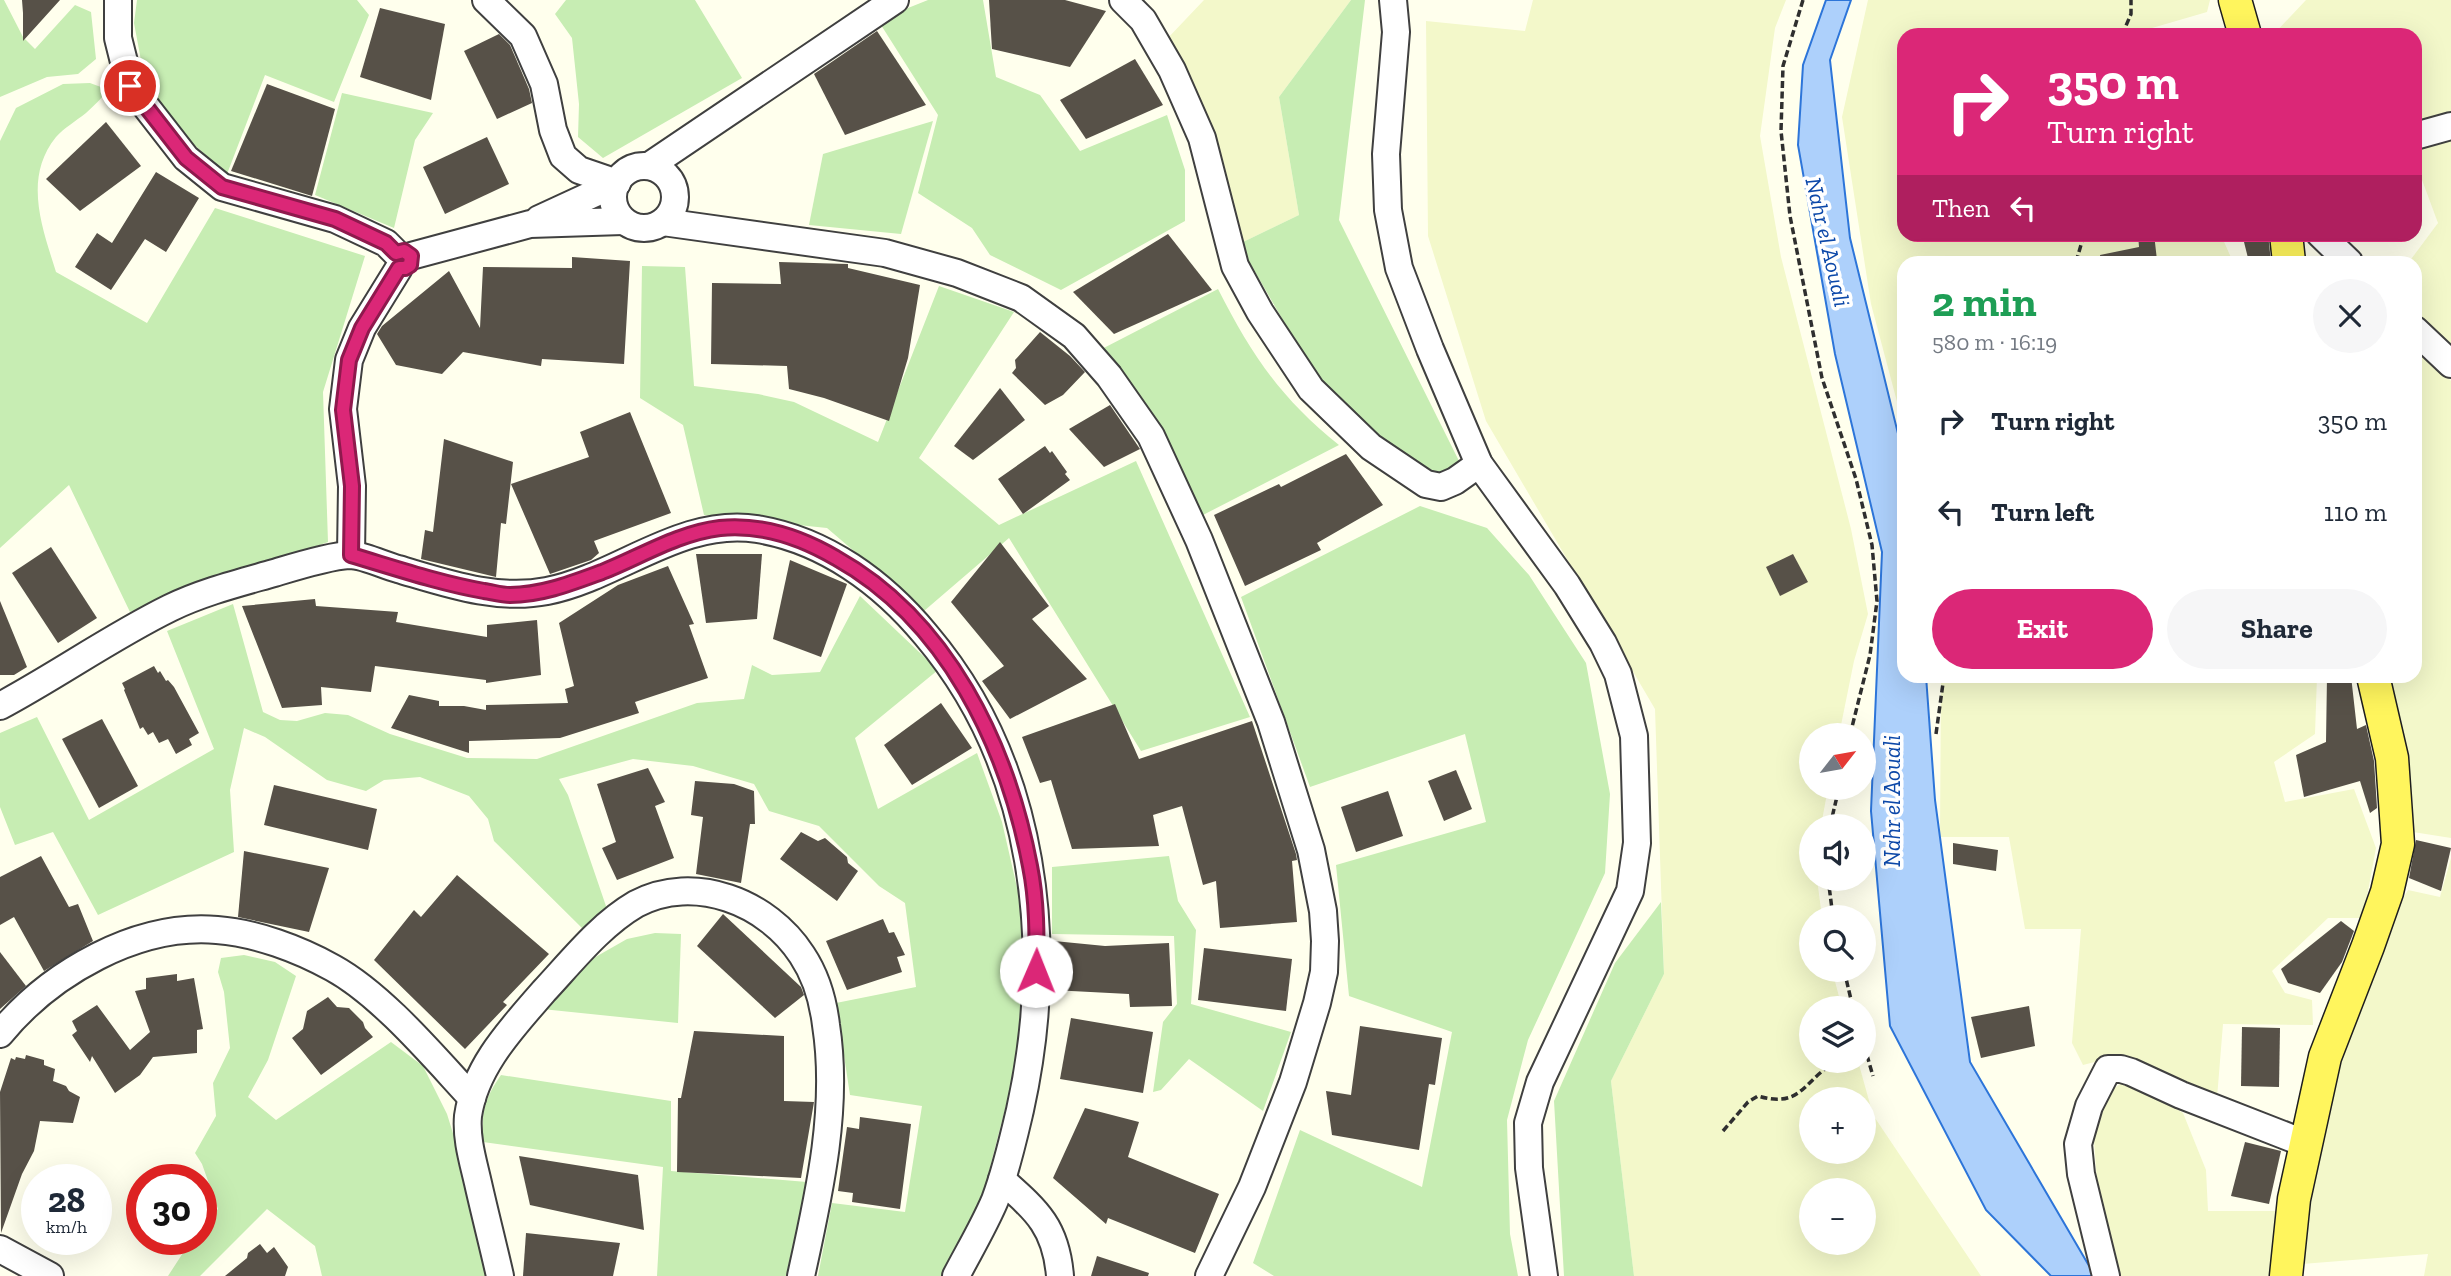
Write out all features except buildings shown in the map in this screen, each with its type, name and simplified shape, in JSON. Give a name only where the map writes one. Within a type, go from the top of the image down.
[{"type":"main road","points":[[2235,0],[2243,28]]},
{"type":"main road","points":[[2286,1276],[2294,1199],[2304,1143],[2325,1057],[2387,892],[2398,844],[2392,758],[2375,683]]},
{"type":"street","points":[[118,0],[118,38],[130,86],[186,158],[222,187],[335,219],[386,243],[402,259]]},
{"type":"street","points":[[486,0],[523,36],[544,84],[553,130],[563,156],[579,170],[617,183]]},
{"type":"street","points":[[351,555],[352,486],[343,410],[349,360],[362,328],[402,259],[530,224],[617,183],[630,169],[649,166],[895,0]]},
{"type":"street","points":[[1122,0],[1143,20],[1149,30],[1172,71],[1202,138],[1235,265],[1271,331],[1311,389],[1371,447],[1426,485],[1441,487],[1455,481],[1479,464]]},
{"type":"street","points":[[1393,0],[1396,32],[1386,154],[1389,224],[1399,268],[1479,464],[1567,585],[1604,643],[1618,674],[1634,736],[1637,843],[1630,891],[1540,1082],[1528,1123],[1529,1168],[1544,1276]]},
{"type":"street","points":[[2422,134],[2451,126]]},
{"type":"street","points":[[530,224],[623,221],[643,229],[663,222],[675,205],[675,194],[667,176],[649,166]]},
{"type":"street","points":[[617,183],[613,202],[623,221]]},
{"type":"street","points":[[663,222],[885,253],[957,272],[1021,298],[1074,336],[1109,376],[1151,436],[1199,540],[1271,722],[1311,850],[1323,911],[1324,972],[1293,1082],[1252,1187],[1209,1276]]},
{"type":"street","points":[[2328,242],[2342,256]]},
{"type":"street","points":[[2422,337],[2451,364]]},
{"type":"street","points":[[0,706],[169,609],[193,598],[288,569],[351,555],[455,586],[509,595],[550,591],[691,534],[721,528],[753,528],[786,535],[824,551],[862,572],[890,596],[940,651],[964,683],[979,711],[1010,792],[1030,865],[1037,928],[1034,1016],[1027,1075],[1002,1180],[957,1276]]},
{"type":"street","points":[[500,1276],[468,1142],[471,1098],[482,1073],[507,1034],[576,956],[618,917],[654,897],[675,891],[722,895],[746,905],[766,918],[786,935],[802,955],[818,988],[827,1027],[829,1098],[821,1180],[801,1276]]},
{"type":"street","points":[[0,1034],[11,1020],[37,997],[66,975],[100,956],[153,936],[217,929],[258,937],[298,951],[334,968],[401,1022],[471,1098]]},
{"type":"street","points":[[2106,1276],[2081,1174],[2078,1144],[2089,1106],[2108,1069],[2131,1072],[2181,1095],[2304,1143]]},
{"type":"street","points":[[1002,1180],[1045,1221],[1054,1239],[1060,1276]]},
{"type":"street","points":[[0,1249],[50,1276]]},
{"type":"street","points":[[0,1260],[30,1276]]},
{"type":"path","points":[[1803,0],[1783,66],[1781,131],[1790,216],[1822,378],[1856,479],[1872,545],[1877,601],[1870,654],[1853,723]]},
{"type":"path","points":[[2125,28],[2130,14],[2131,0]]},
{"type":"path","points":[[1936,734],[1943,683]]},
{"type":"path","points":[[1723,1131],[1748,1102],[1758,1096],[1787,1100],[1798,1094],[1821,1073]]},
{"type":"green space","points":[[0,0],[4,0],[23,37],[35,49],[75,5],[91,12],[96,59],[78,74],[47,77],[0,97]]},
{"type":"green space","points":[[137,0],[357,0],[369,15],[334,102],[265,75],[227,174],[172,125],[143,71],[134,23]]},
{"type":"green space","points":[[566,0],[695,0],[742,78],[603,158],[578,137],[579,104],[572,38],[555,14]]},
{"type":"green space","points":[[928,0],[983,0],[996,77],[1040,95],[1080,151],[1167,115],[1185,170],[1185,221],[1061,290],[990,255],[972,228],[918,193],[938,115],[881,25],[898,12]]},
{"type":"green space","points":[[1204,0],[1351,0],[1279,97],[1299,215],[1239,244],[1166,40]]},
{"type":"green space","points":[[1351,0],[1365,0],[1339,220],[1461,465],[1446,474],[1431,474],[1381,439],[1318,381],[1239,244],[1299,215],[1279,97]]},
{"type":"green space","points":[[1533,0],[1786,0],[1775,28],[1760,136],[1781,257],[1851,529],[1868,614],[1854,661],[1841,723],[1799,723],[1799,800],[1826,800],[1823,814],[1799,814],[1799,891],[1819,891],[1820,905],[1799,905],[1799,982],[1835,982],[1839,996],[1799,996],[1799,1073],[1861,1073],[1865,1087],[1799,1087],[1799,1164],[1876,1164],[1876,1119],[1981,1276],[1634,1276],[1611,1081],[1664,974],[1655,709],[1486,421],[1428,236],[1426,21],[1525,31]]},
{"type":"green space","points":[[1868,0],[2210,0],[2207,12],[2152,28],[1897,28],[1897,242],[2224,242],[2230,256],[1897,256],[1897,402],[1871,304],[1842,117]]},
{"type":"green space","points":[[2306,0],[2451,0],[2451,119],[2422,127],[2422,28],[2280,28]]},
{"type":"green space","points":[[90,83],[109,90],[56,137],[40,169],[38,203],[56,272],[147,323],[215,208],[365,256],[323,392],[328,542],[130,612],[69,485],[0,548],[0,141],[16,108],[63,84]]},
{"type":"green space","points":[[342,93],[433,113],[415,140],[394,228],[315,195]]},
{"type":"green space","points":[[933,121],[901,234],[809,225],[823,154]]},
{"type":"green space","points":[[2451,135],[2451,352],[2422,324],[2422,256],[2413,256],[2438,223],[2422,180],[2422,142]]},
{"type":"green space","points":[[642,266],[685,267],[694,386],[758,394],[794,402],[878,442],[939,286],[1014,312],[919,458],[999,525],[1136,461],[1250,717],[1141,751],[1009,538],[924,611],[827,528],[704,515],[683,425],[640,398]]},
{"type":"green space","points":[[1218,289],[1255,355],[1269,374],[1300,410],[1339,445],[1203,515],[1155,420],[1096,352]]},
{"type":"green space","points":[[2422,350],[2451,381],[2451,838],[2413,832],[2389,683],[2422,683]]},
{"type":"green space","points":[[1420,506],[1487,528],[1529,575],[1586,663],[1610,794],[1605,873],[1528,1040],[1507,1120],[1510,1234],[1518,1276],[1274,1276],[1253,1263],[1300,1130],[1422,1187],[1452,1032],[1349,996],[1336,865],[1486,822],[1465,734],[1310,787],[1241,597]]},
{"type":"green space","points":[[860,596],[938,670],[855,738],[878,809],[977,753],[1002,822],[1026,927],[1020,1051],[979,1210],[948,1276],[818,1276],[832,1203],[905,1212],[922,1106],[850,1095],[836,1003],[916,987],[905,903],[879,886],[819,826],[769,811],[754,784],[693,766],[633,759],[559,779],[568,795],[607,909],[582,928],[494,841],[488,819],[469,796],[420,777],[384,780],[366,791],[327,780],[265,737],[244,728],[230,790],[234,852],[98,915],[53,832],[15,845],[0,807],[0,733],[37,717],[89,820],[214,749],[167,631],[233,604],[263,712],[280,720],[297,721],[325,713],[348,715],[390,734],[467,758],[537,759],[697,703],[744,699],[752,665],[772,675],[820,672]]},
{"type":"green space","points":[[1941,683],[2317,683],[2315,734],[2274,762],[2285,802],[2354,789],[2376,848],[2363,918],[2328,918],[2272,971],[2285,993],[2312,1000],[2313,1025],[2223,1024],[2217,1098],[2110,1058],[2083,1065],[2072,1043],[2081,929],[2025,929],[2009,837],[1940,837]]},
{"type":"green space","points":[[1169,856],[1178,901],[1196,930],[1191,1004],[1291,1032],[1263,1111],[1189,1059],[1161,1090],[1153,1092],[1163,1022],[1177,1004],[1174,936],[1052,934],[1052,867]]},
{"type":"green space","points":[[2451,858],[2451,1276],[2424,1276],[2428,1254],[2302,1264],[2309,1171],[2323,1100],[2376,944],[2408,890],[2440,897]]},
{"type":"green space","points":[[1661,902],[1664,974],[1611,1081],[1634,1276],[1564,1276],[1554,1101],[1615,963]]},
{"type":"green space","points":[[655,933],[681,934],[678,1023],[542,1009],[568,975],[627,939]]},
{"type":"green space","points":[[244,955],[275,962],[296,976],[268,1060],[248,1097],[276,1120],[391,1042],[423,1066],[447,1114],[470,1188],[488,1276],[322,1276],[315,1246],[267,1209],[200,1276],[168,1276],[182,1255],[217,1255],[217,1164],[202,1164],[195,1153],[216,1116],[213,1083],[230,1048],[224,992],[218,972],[221,958]]},
{"type":"green space","points":[[501,1075],[671,1101],[671,1171],[807,1182],[786,1276],[657,1276],[663,1167],[483,1142],[485,1107],[490,1092]]},
{"type":"green space","points":[[2123,1082],[2142,1088],[2183,1113],[2206,1170],[2208,1211],[2278,1211],[2272,1276],[2104,1276],[2094,1140],[2099,1110],[2106,1094]]},
{"type":"water","name":"Nahr el Aouali","points":[[1826,0],[1851,0],[1830,60],[1850,238],[1897,429],[1897,683],[1927,683],[1935,800],[1970,1062],[2095,1276],[2051,1276],[1986,1210],[1890,1026],[1876,868],[1876,814],[1871,814],[1871,811],[1871,800],[1876,800],[1875,723],[1882,552],[1835,354],[1798,145],[1803,65]]},
{"type":"route","points":[[130,86],[186,158],[222,187],[335,219],[372,235],[396,253],[401,250],[410,253],[410,265],[399,268],[362,328],[349,360],[343,410],[352,486],[351,555],[455,586],[509,595],[550,591],[691,534],[721,528],[753,528],[786,535],[824,551],[862,572],[890,596],[940,651],[964,683],[979,711],[1010,792],[1030,865],[1037,928],[1036,971]]}]
